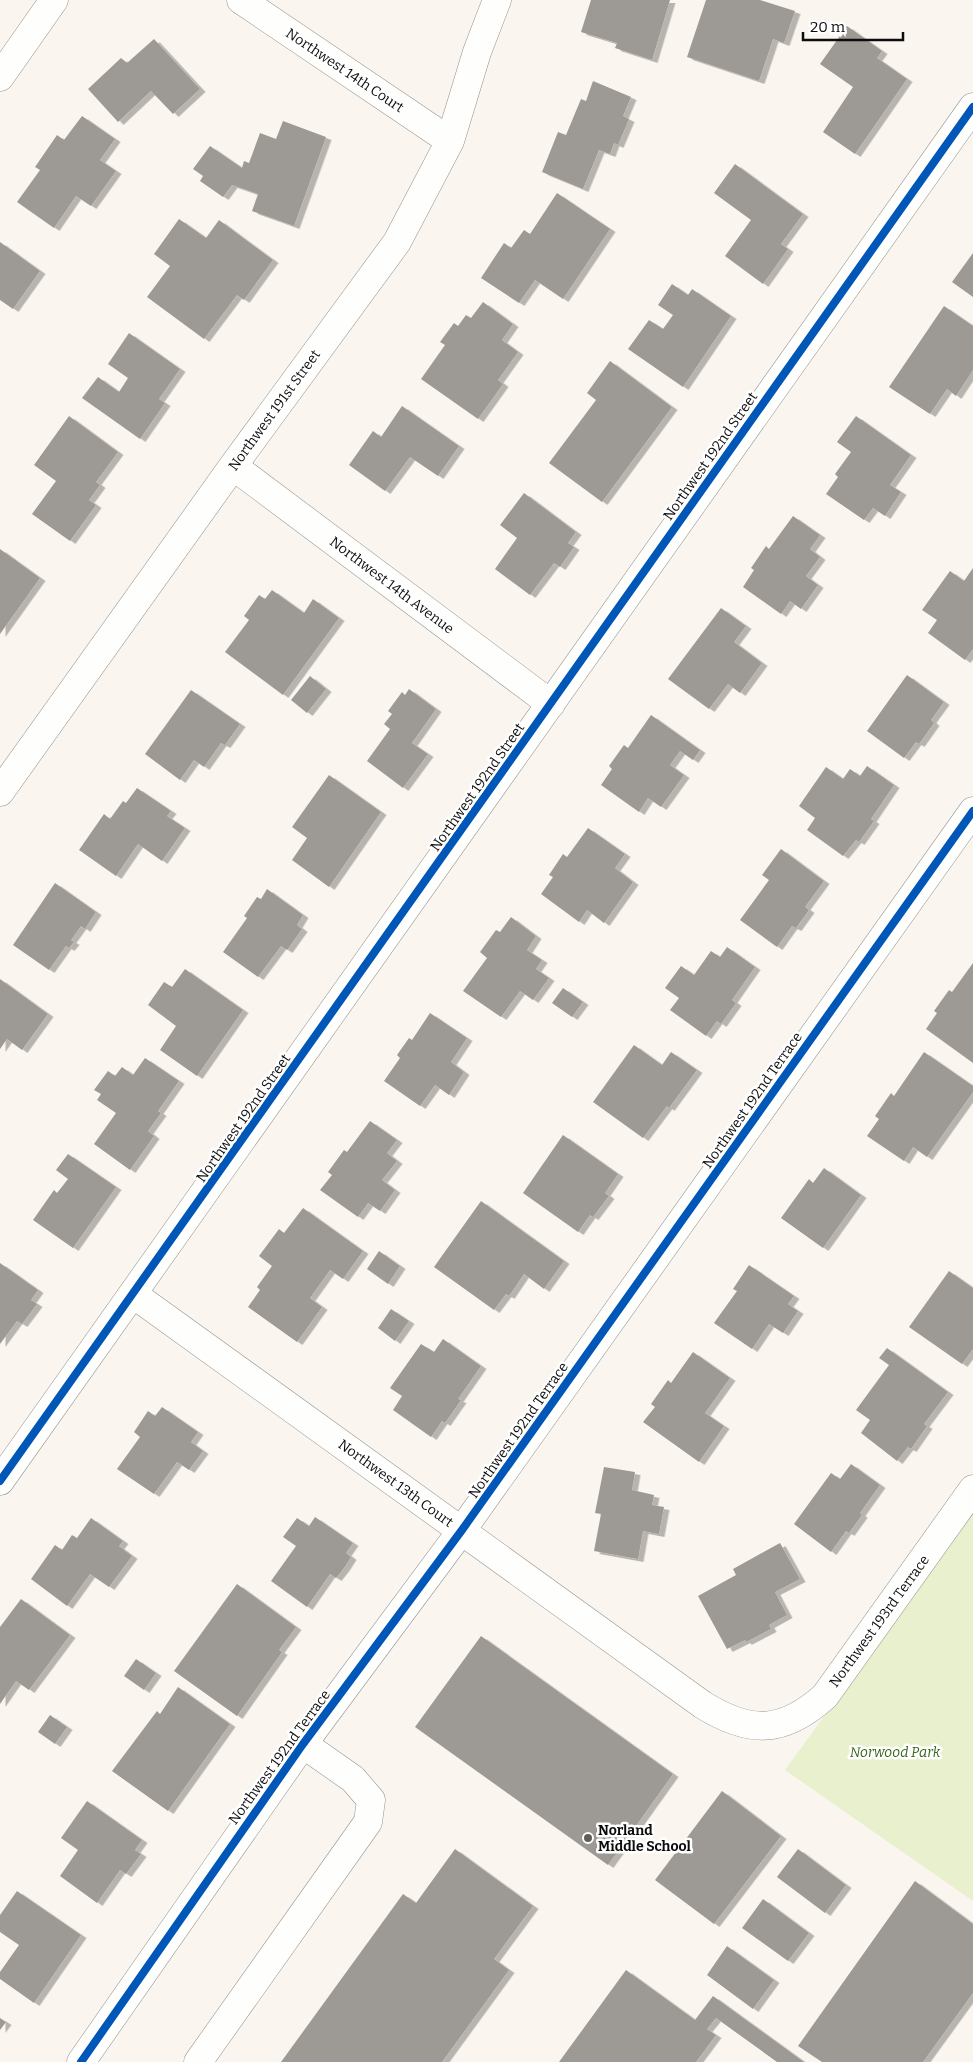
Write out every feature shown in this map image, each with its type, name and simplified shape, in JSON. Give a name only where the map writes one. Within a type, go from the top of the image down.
[{"type":"street","points":[[0,77],[54,0]]},
{"type":"street","name":"Northwest 14th Court","points":[[241,0],[450,141]]},
{"type":"street","name":"Northwest 191st Street","points":[[0,792],[233,466],[397,242],[450,141],[477,52],[497,0]]},
{"type":"street","name":"Northwest 192nd Street","points":[[0,1481],[973,107]]},
{"type":"street","name":"Northwest 14th Avenue","points":[[233,466],[551,704]]},
{"type":"street","name":"Northwest 192nd Terrace","points":[[81,2062],[303,1744],[462,1530],[973,811]]},
{"type":"street","name":"Northwest 13th Court","points":[[134,1294],[703,1705],[727,1718],[763,1726]]},
{"type":"street","name":"Northwest 193rd Terrace","points":[[763,1726],[782,1724],[792,1720],[804,1714],[825,1696],[973,1489]]},
{"type":"street","points":[[198,2062],[368,1822],[372,1800],[353,1779],[303,1744]]},
{"type":"green space","name":"Norwood Park","points":[[973,1512],[973,1901],[785,1770]]},
{"type":"building","points":[[591,0],[670,0],[652,60],[615,48],[617,43],[581,32]]},
{"type":"building","points":[[706,0],[760,0],[795,11],[784,43],[773,39],[759,81],[687,57]]},
{"type":"building","points":[[847,26],[882,51],[877,58],[907,79],[855,154],[823,132],[853,87],[820,64]]},
{"type":"building","points":[[154,39],[200,89],[173,114],[151,91],[118,122],[88,89],[121,58],[127,63]]},
{"type":"building","points":[[593,81],[631,97],[623,116],[629,119],[618,145],[614,143],[610,154],[599,150],[583,189],[542,172],[558,132],[566,135],[581,99],[586,101]]},
{"type":"building","points":[[82,116],[115,139],[100,160],[116,171],[91,206],[76,196],[54,228],[17,202],[40,170],[35,167],[57,135],[64,140]]},
{"type":"building","points":[[283,121],[326,137],[294,226],[252,211],[258,194],[232,185],[223,197],[200,181],[203,176],[193,169],[210,146],[242,168],[244,161],[249,163],[260,133],[276,139]]},
{"type":"building","points":[[735,164],[803,214],[781,244],[788,249],[763,284],[725,256],[751,220],[714,193]]},
{"type":"building","points":[[557,193],[610,229],[563,299],[535,280],[519,303],[481,278],[504,243],[511,248],[524,230],[530,234]]},
{"type":"building","points":[[179,219],[206,238],[219,220],[273,260],[244,300],[237,295],[204,339],[147,297],[170,266],[154,254]]},
{"type":"building","points":[[0,242],[40,271],[13,309],[0,300]]},
{"type":"building","points":[[973,253],[973,297],[952,282]]},
{"type":"building","points":[[672,284],[688,295],[692,289],[731,316],[683,387],[628,349],[649,320],[663,329],[673,315],[658,305]]},
{"type":"building","points":[[483,302],[513,324],[502,340],[518,352],[498,380],[503,384],[478,419],[421,379],[445,345],[440,342],[454,323],[458,326],[466,315],[471,318]]},
{"type":"building","points":[[944,306],[973,326],[973,370],[956,396],[947,389],[930,414],[889,387]]},
{"type":"building","points":[[129,333],[180,369],[159,399],[165,403],[140,439],[82,398],[98,377],[119,392],[128,378],[108,364]]},
{"type":"building","points":[[610,361],[672,407],[602,502],[549,463],[596,400],[587,393]]},
{"type":"building","points":[[402,406],[459,446],[438,476],[410,457],[385,491],[349,465],[373,431],[381,437]]},
{"type":"building","points":[[69,416],[118,452],[96,482],[100,485],[89,500],[96,505],[70,541],[32,514],[56,481],[34,465]]},
{"type":"building","points":[[856,416],[911,455],[890,485],[901,492],[885,516],[873,508],[864,520],[826,494],[838,477],[835,474],[851,452],[837,442]]},
{"type":"building","points":[[524,493],[576,532],[568,543],[574,547],[560,567],[554,563],[530,595],[495,569],[517,538],[500,525]]},
{"type":"building","points":[[793,516],[820,535],[810,549],[820,557],[806,576],[818,585],[801,609],[790,601],[781,614],[743,587],[754,570],[751,568],[766,546],[769,549]]},
{"type":"building","points":[[0,549],[40,578],[0,634]]},
{"type":"building","points":[[973,568],[973,649],[965,660],[928,633],[937,620],[922,610],[950,571],[964,581]]},
{"type":"building","points":[[272,590],[304,613],[313,599],[339,618],[283,695],[225,652],[249,620],[244,616],[259,595],[265,599]]},
{"type":"building","points":[[721,608],[746,626],[734,642],[762,663],[740,693],[728,684],[709,709],[668,679]]},
{"type":"building","points":[[907,675],[944,702],[931,720],[934,723],[919,744],[916,742],[904,758],[867,731]]},
{"type":"building","points":[[310,676],[326,689],[307,713],[291,700]]},
{"type":"building","points":[[409,689],[436,709],[412,743],[428,754],[403,788],[367,761],[390,729],[384,724],[392,714],[388,711],[402,692],[405,695]]},
{"type":"building","points":[[191,690],[240,724],[225,745],[221,743],[204,767],[194,760],[180,780],[145,754]]},
{"type":"building","points":[[651,715],[700,750],[693,760],[680,751],[670,765],[684,775],[661,807],[648,798],[639,812],[601,785],[612,769],[609,766],[624,745],[628,748]]},
{"type":"building","points":[[867,766],[894,785],[871,819],[874,821],[859,842],[856,840],[843,856],[807,830],[815,818],[799,806],[826,767],[843,779],[850,769],[860,776]]},
{"type":"building","points":[[329,775],[381,812],[329,887],[292,860],[307,838],[292,827]]},
{"type":"building","points":[[137,788],[171,811],[167,816],[185,828],[162,861],[138,844],[116,876],[79,850],[104,814],[110,819],[123,801],[126,803]]},
{"type":"building","points":[[588,828],[625,854],[615,868],[633,882],[604,923],[587,910],[579,922],[541,894],[553,877],[549,875],[563,854],[567,857]]},
{"type":"building","points":[[781,849],[824,881],[805,907],[809,910],[796,928],[792,926],[777,947],[740,920],[769,880],[762,875]]},
{"type":"building","points":[[55,883],[96,912],[85,929],[81,926],[71,940],[74,942],[69,948],[66,946],[49,970],[13,945]]},
{"type":"building","points":[[267,889],[303,915],[297,925],[302,929],[287,950],[281,946],[258,977],[223,952],[247,918],[244,916],[257,897],[261,899]]},
{"type":"building","points":[[511,917],[536,936],[527,950],[542,960],[536,969],[549,978],[533,1000],[520,991],[501,1017],[463,991],[487,958],[480,952],[496,930],[500,932]]},
{"type":"building","points":[[727,947],[755,967],[732,1000],[736,1003],[721,1024],[717,1021],[706,1036],[670,1010],[679,998],[665,988],[681,966],[694,975],[711,951],[720,957]]},
{"type":"building","points":[[973,963],[973,1063],[926,1029],[937,1013],[934,1011],[949,990],[952,992]]},
{"type":"building","points":[[185,969],[243,1010],[197,1076],[160,1050],[176,1026],[148,1005],[164,982],[172,987]]},
{"type":"building","points":[[0,979],[48,1014],[22,1050],[7,1039],[0,1049]]},
{"type":"building","points":[[563,988],[583,1002],[572,1017],[552,1003]]},
{"type":"building","points":[[430,1013],[467,1038],[451,1062],[464,1072],[449,1095],[435,1085],[420,1106],[384,1081],[400,1058],[397,1055],[409,1038],[412,1040]]},
{"type":"building","points":[[634,1045],[662,1065],[671,1052],[697,1070],[669,1108],[667,1106],[643,1138],[593,1102]]},
{"type":"building","points":[[924,1052],[973,1086],[973,1092],[927,1157],[913,1147],[904,1161],[867,1136],[879,1119],[875,1116],[891,1093],[894,1096]]},
{"type":"building","points":[[145,1058],[179,1081],[158,1111],[161,1113],[148,1131],[154,1136],[130,1170],[94,1144],[116,1113],[97,1100],[101,1094],[94,1090],[108,1071],[115,1076],[122,1067],[133,1075]]},
{"type":"building","points":[[370,1121],[397,1140],[387,1153],[397,1161],[382,1180],[395,1190],[380,1211],[368,1203],[358,1217],[320,1190],[332,1175],[328,1172],[344,1150],[347,1152]]},
{"type":"building","points":[[563,1135],[618,1174],[605,1193],[609,1196],[593,1217],[590,1215],[578,1232],[523,1193]]},
{"type":"building","points":[[68,1154],[116,1187],[73,1248],[33,1220],[54,1190],[57,1193],[68,1179],[56,1170]]},
{"type":"building","points":[[824,1168],[861,1195],[823,1248],[781,1218],[809,1179],[813,1183]]},
{"type":"building","points":[[481,1201],[564,1261],[544,1289],[524,1274],[509,1296],[506,1294],[494,1310],[434,1267]]},
{"type":"building","points":[[303,1208],[363,1251],[343,1279],[330,1270],[310,1298],[322,1307],[297,1342],[248,1307],[260,1290],[257,1287],[272,1266],[259,1256],[279,1229],[284,1233]]},
{"type":"building","points":[[379,1251],[400,1266],[388,1284],[367,1269]]},
{"type":"building","points":[[0,1263],[38,1290],[31,1300],[37,1304],[22,1324],[17,1321],[0,1344]]},
{"type":"building","points":[[749,1265],[794,1296],[788,1304],[798,1311],[783,1333],[769,1324],[752,1349],[714,1323],[737,1291],[733,1289]]},
{"type":"building","points":[[949,1271],[973,1288],[973,1349],[962,1364],[909,1327]]},
{"type":"building","points":[[391,1309],[409,1321],[395,1341],[378,1328]]},
{"type":"building","points":[[443,1339],[481,1366],[458,1399],[461,1400],[445,1423],[442,1421],[431,1437],[393,1410],[402,1396],[390,1388],[421,1344],[434,1352]]},
{"type":"building","points":[[887,1348],[948,1392],[924,1424],[927,1426],[911,1449],[908,1447],[897,1461],[861,1433],[870,1420],[856,1410],[889,1365],[879,1358]]},
{"type":"building","points":[[693,1352],[730,1378],[705,1413],[724,1426],[699,1462],[643,1422],[655,1407],[651,1404],[668,1380],[671,1383]]},
{"type":"building","points":[[162,1407],[198,1432],[191,1442],[203,1451],[189,1470],[177,1462],[154,1494],[117,1469],[140,1437],[134,1432],[148,1411],[155,1416]]},
{"type":"building","points":[[851,1464],[880,1485],[860,1513],[862,1515],[849,1533],[846,1531],[831,1552],[794,1524],[831,1473],[840,1479]]},
{"type":"building","points":[[604,1467],[635,1472],[632,1490],[654,1495],[652,1505],[664,1507],[659,1534],[643,1531],[638,1559],[594,1551],[601,1514],[595,1513]]},
{"type":"building","points":[[315,1517],[353,1543],[346,1553],[351,1557],[344,1568],[336,1578],[330,1574],[307,1607],[271,1581],[296,1546],[283,1537],[297,1518],[309,1526]]},
{"type":"building","points":[[91,1518],[123,1541],[119,1546],[132,1556],[109,1587],[90,1574],[67,1606],[31,1579],[55,1545],[62,1550],[72,1535],[77,1538]]},
{"type":"building","points":[[780,1543],[800,1579],[775,1592],[787,1615],[769,1625],[771,1629],[727,1649],[698,1596],[736,1575],[733,1569]]},
{"type":"building","points":[[237,1584],[296,1627],[279,1650],[282,1652],[237,1716],[174,1671]]},
{"type":"building","points":[[21,1599],[70,1635],[29,1690],[16,1681],[0,1704],[0,1627]]},
{"type":"building","points":[[481,1636],[673,1774],[608,1865],[415,1727]]},
{"type":"building","points":[[136,1659],[156,1673],[144,1690],[124,1676]]},
{"type":"building","points":[[178,1687],[230,1724],[168,1811],[112,1771],[157,1711],[160,1714]]},
{"type":"building","points":[[50,1715],[67,1727],[55,1744],[38,1732]]},
{"type":"building","points":[[722,1791],[781,1836],[714,1924],[655,1880]]},
{"type":"building","points":[[87,1801],[142,1840],[135,1850],[141,1854],[126,1874],[120,1870],[97,1903],[60,1876],[78,1850],[61,1838]]},
{"type":"building","points":[[455,1849],[533,1906],[494,1959],[509,1970],[442,2062],[281,2062],[403,1894],[416,1903]]},
{"type":"building","points":[[798,1849],[846,1885],[825,1913],[777,1877]]},
{"type":"building","points":[[915,1881],[973,1924],[973,1993],[923,2062],[822,2062],[798,2046]]},
{"type":"building","points":[[17,1891],[81,1935],[34,2003],[0,1979],[0,1972],[19,1945],[0,1932],[0,1915]]},
{"type":"building","points":[[763,1899],[809,1933],[788,1961],[742,1928]]},
{"type":"building","points":[[727,1946],[774,1980],[753,2009],[707,1975]]},
{"type":"building","points":[[626,1970],[695,2020],[713,1996],[804,2062],[777,2062],[716,2018],[707,2029],[716,2035],[696,2062],[559,2062]]},
{"type":"building","points":[[0,2018],[6,2022],[0,2030]]},
{"type":"cycle path","points":[[0,1481],[973,107]]},
{"type":"cycle path","points":[[81,2062],[303,1744],[462,1530],[973,811]]},
{"type":"place","name":"Norland Middle School","points":[[588,1838]]}]
